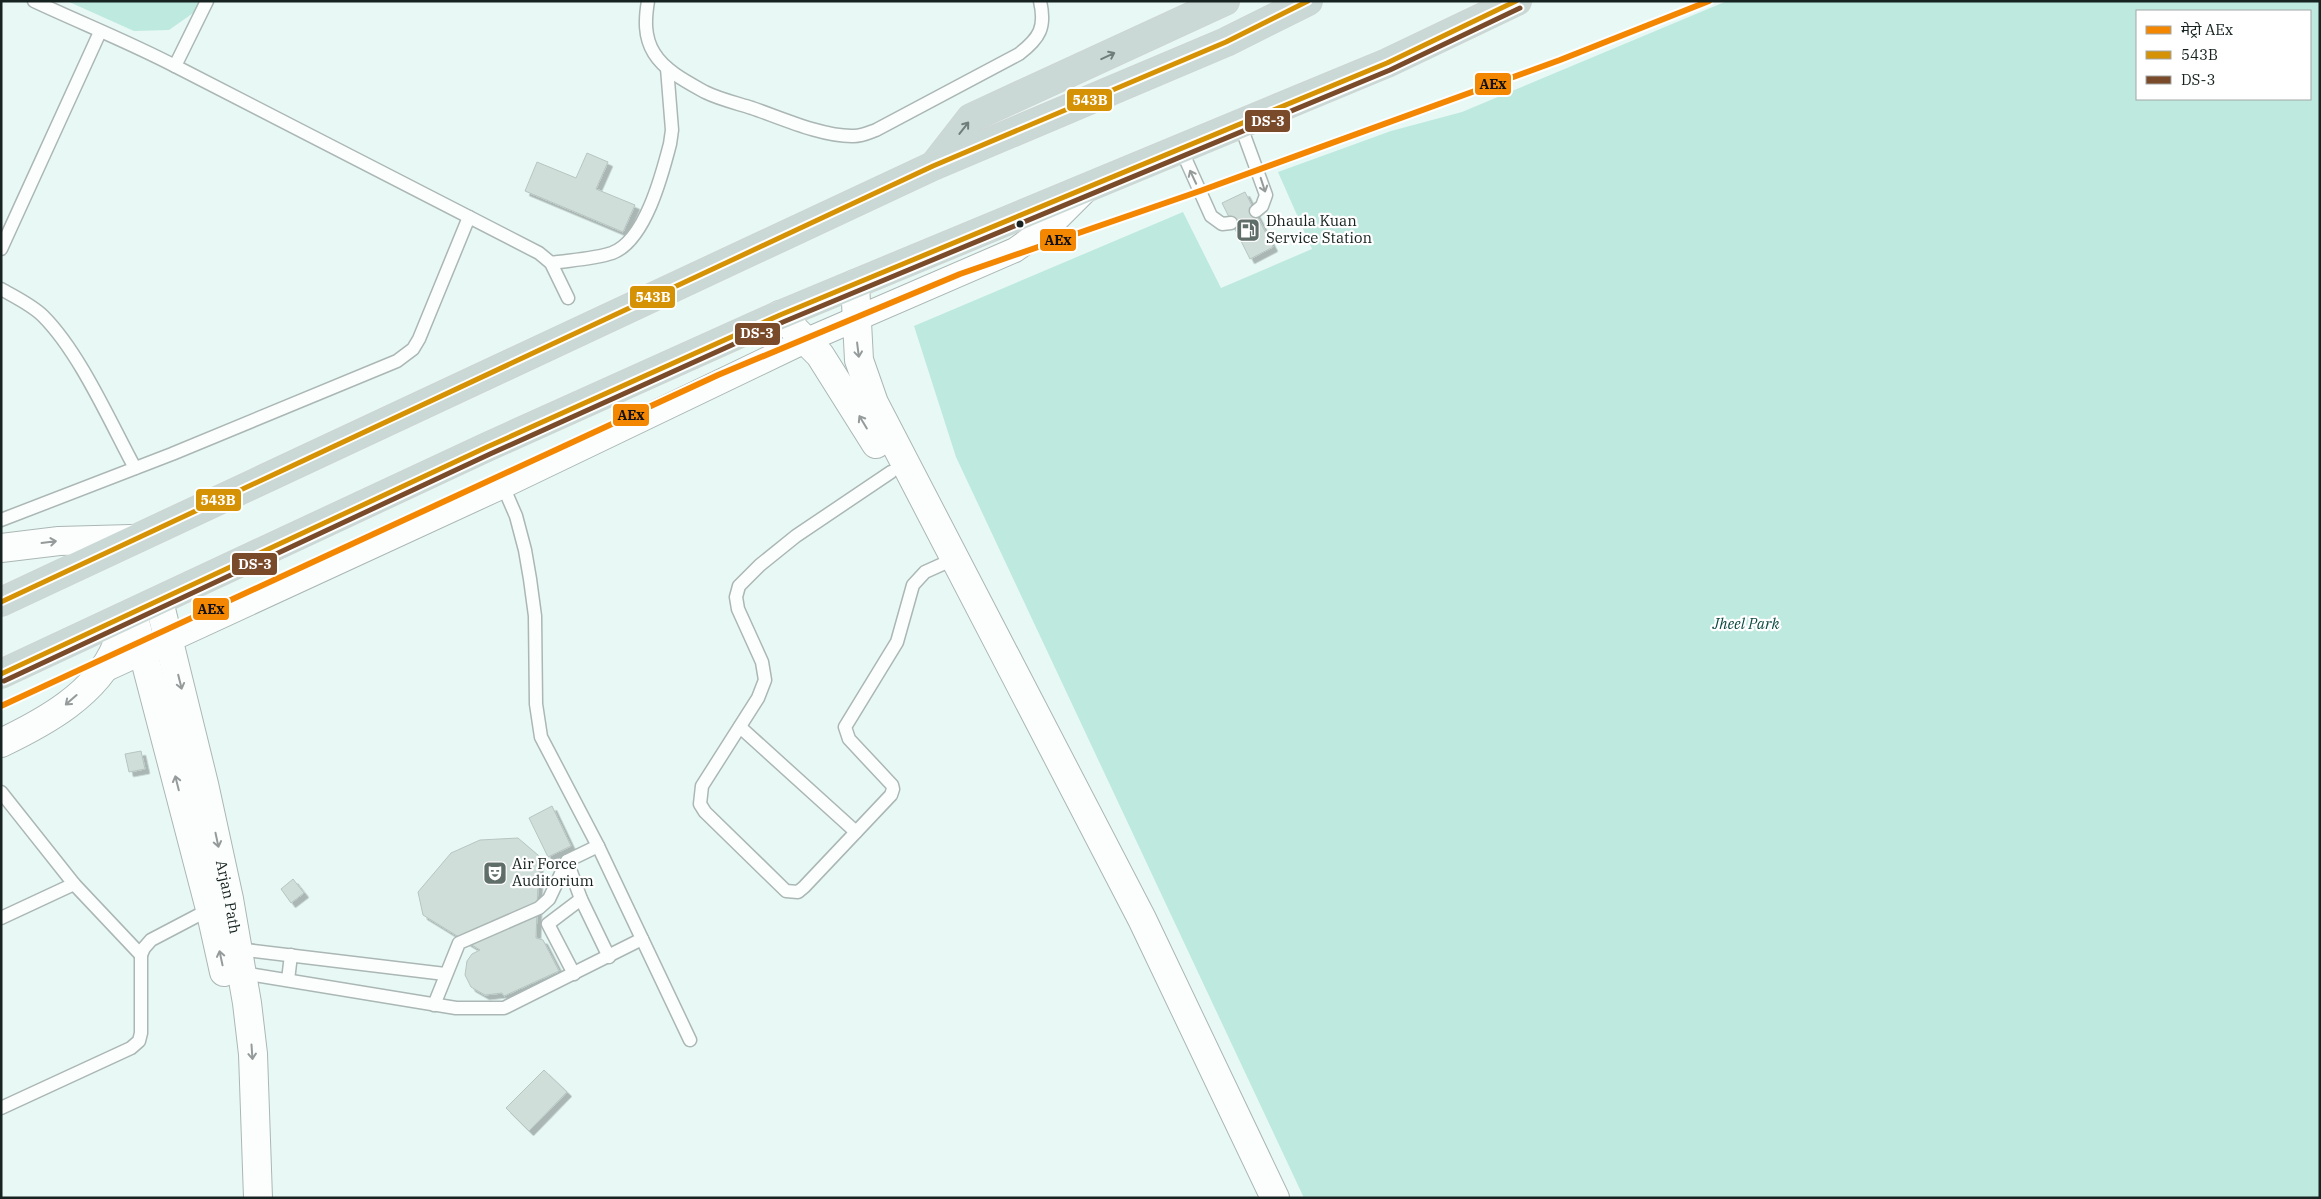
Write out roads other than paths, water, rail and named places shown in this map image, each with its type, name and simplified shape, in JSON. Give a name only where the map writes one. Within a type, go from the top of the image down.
[{"type":"highway","points":[[933,166],[971,118],[1225,1]]},
{"type":"highway","points":[[1,602],[933,166],[1226,42],[1308,1]]},
{"type":"highway","points":[[1,674],[129,616],[487,447],[780,315],[1387,64],[1517,1]]},
{"type":"main road","points":[[856,284],[857,346],[854,385],[891,472],[945,563],[1019,701],[1136,932],[1260,1198]]},
{"type":"main road","points":[[780,315],[804,341],[874,404],[1142,919],[1275,1198]]},
{"type":"main road","points":[[1,548],[59,541],[131,540]]},
{"type":"main road","name":"Arjan Path","points":[[160,600],[220,904],[232,1016],[239,1198]]},
{"type":"main road","points":[[1,743],[52,717],[102,671],[116,647],[129,616]]},
{"type":"main road","name":"Arjan Path","points":[[129,616],[144,652],[220,904],[240,961],[253,1054],[258,1198]]},
{"type":"street","points":[[102,671],[503,486],[804,341],[1016,250],[1053,223],[1089,187]]},
{"type":"lane","points":[[34,1],[137,47],[539,253],[551,262],[568,298]]},
{"type":"lane","points":[[175,66],[206,1]]},
{"type":"lane","points":[[648,1],[645,19],[647,36],[654,53],[667,68],[707,93],[800,125],[839,135],[865,135],[1019,54],[1032,44],[1038,36],[1042,25],[1040,1]]},
{"type":"lane","points":[[1,249],[100,32]]},
{"type":"lane","points":[[551,262],[612,253],[624,246],[644,223],[670,144],[672,130],[667,68]]},
{"type":"lane","points":[[1240,124],[1266,194],[1262,206],[1256,211]]},
{"type":"lane","points":[[1181,149],[1211,216],[1222,224],[1231,223]]},
{"type":"lane","points":[[1,520],[135,468],[397,361],[406,355],[419,339],[469,217]]},
{"type":"lane","points":[[1,289],[42,315],[58,332],[74,357],[135,468]]},
{"type":"lane","points":[[891,472],[796,536],[760,564],[739,586],[736,597],[738,609],[762,662],[765,680],[758,698],[702,786],[700,804],[705,812],[786,891],[798,892],[804,887],[887,800],[893,789],[892,785],[848,739],[845,727],[897,642],[913,585],[925,572],[945,563]]},
{"type":"lane","points":[[503,486],[516,516],[530,579],[535,616],[536,704],[540,737],[598,846],[690,1040]]},
{"type":"lane","points":[[740,727],[856,832]]},
{"type":"lane","points":[[1,792],[74,884],[141,955]]},
{"type":"lane","points":[[434,1004],[459,944],[539,908],[549,899],[567,861],[598,846]]},
{"type":"lane","points":[[567,861],[581,899],[609,957]]},
{"type":"lane","points":[[1,918],[74,884]]},
{"type":"lane","points":[[574,974],[548,924],[581,899]]},
{"type":"lane","points":[[1,1108],[131,1048],[138,1041],[142,1024],[141,955],[144,948],[151,940],[220,904]]},
{"type":"lane","points":[[240,961],[288,980],[482,1010],[504,1008],[642,939]]},
{"type":"lane","points":[[240,961],[292,955],[445,974]]},
{"type":"lane","points":[[288,980],[292,955]]},
{"type":"metro line","name":"AEx","points":[[1,706],[718,375],[960,274],[1200,191],[1560,60],[1709,1]]},
{"type":"place","name":"Dhaula Kuan Service Station","points":[[1248,230]]},
{"type":"place","name":"Air Force Auditorium","points":[[495,873]]},
{"type":"park label","name":"Jheel Park","points":[[1746,624]]}]
